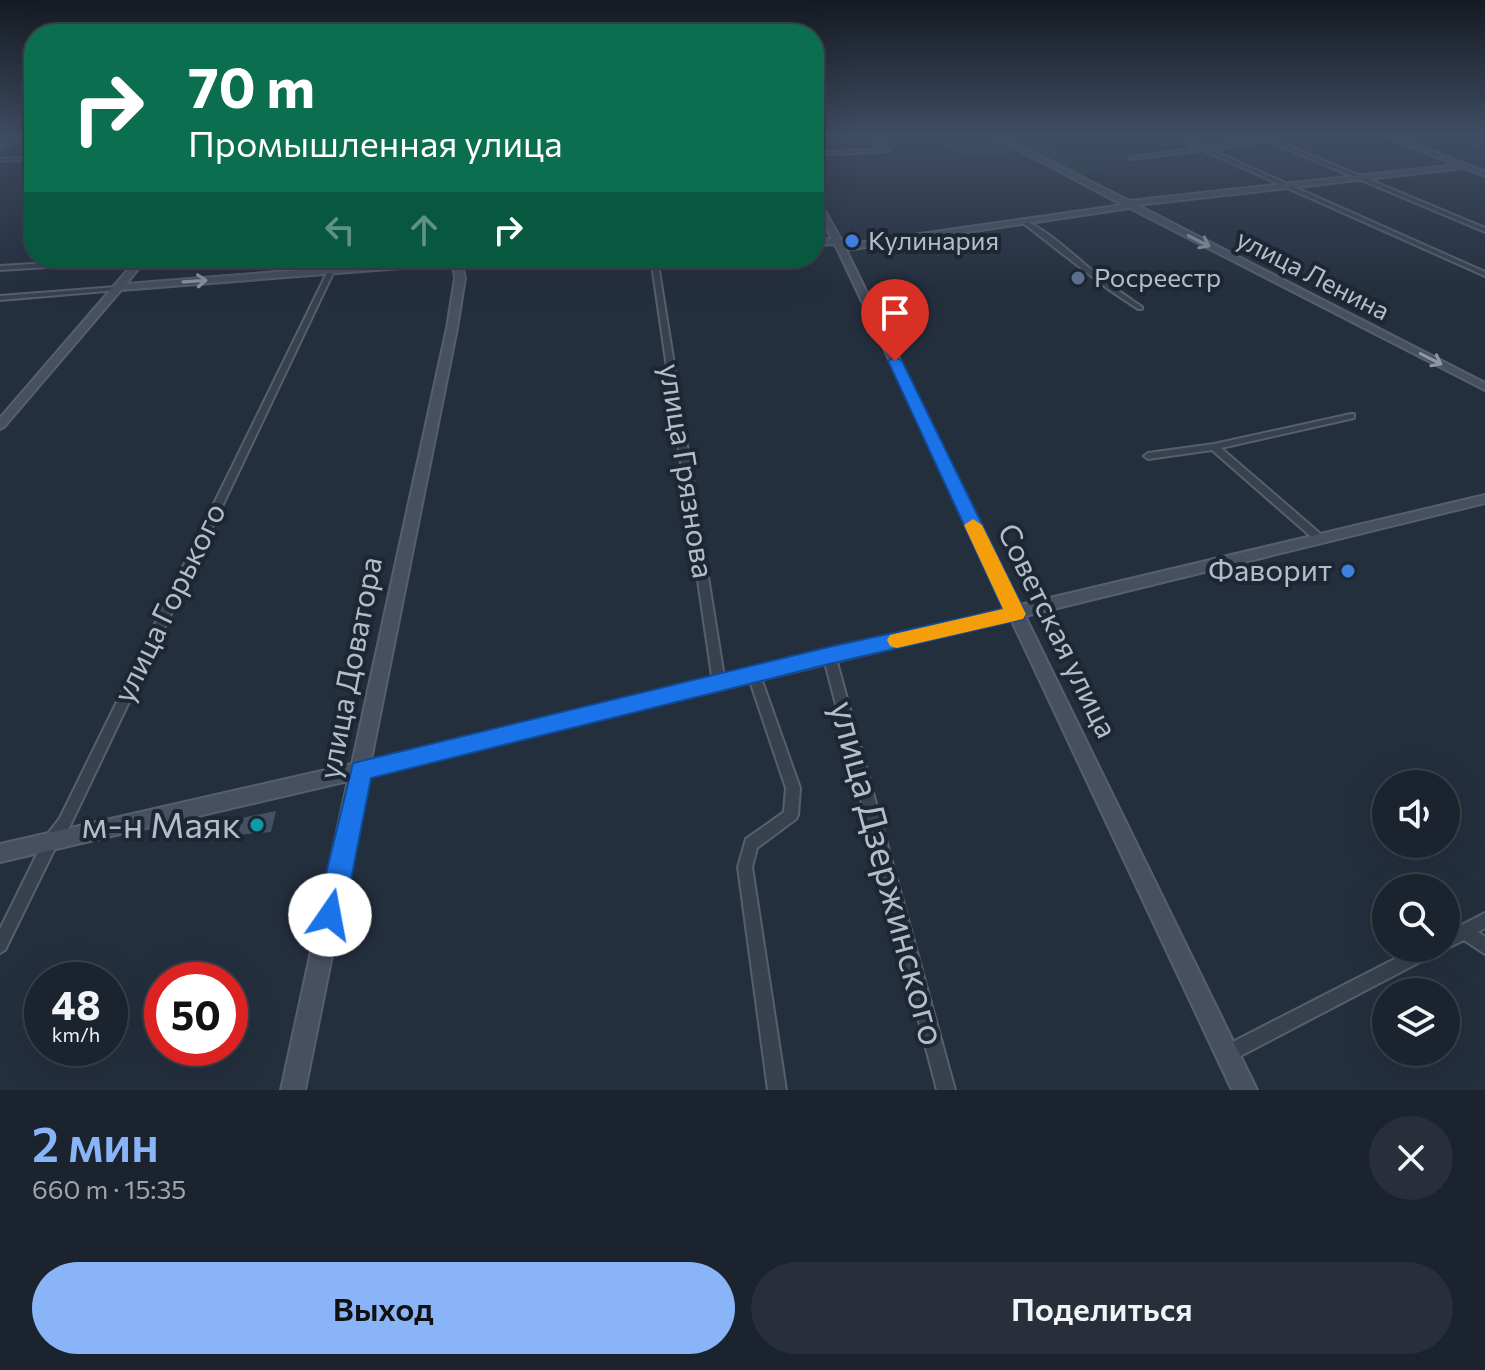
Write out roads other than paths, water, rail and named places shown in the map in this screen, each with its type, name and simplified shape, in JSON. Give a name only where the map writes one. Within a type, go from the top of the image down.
[{"type":"street","name":"улица Ленина","points":[[1091,186],[1485,387]]},
{"type":"street","points":[[1287,186],[1485,274]]},
{"type":"street","points":[[824,243],[839,245],[1025,222],[1127,205],[1308,186]]},
{"type":"street","points":[[1376,186],[1485,230]]},
{"type":"street","name":"Советская улица","points":[[824,217],[1245,1090]]},
{"type":"street","points":[[1025,222],[1060,245],[1113,292],[1140,308]]},
{"type":"street","points":[[0,268],[24,266]]},
{"type":"street","points":[[0,425],[134,268]]},
{"type":"street","name":"улица Горького","points":[[0,945],[51,841],[65,822],[332,268]]},
{"type":"street","points":[[0,298],[365,268]]},
{"type":"street","name":"улица Доватора","points":[[293,1090],[452,328],[460,278],[458,268]]},
{"type":"street","name":"улица Грязнова","points":[[656,268],[719,683]]},
{"type":"street","points":[[1148,456],[1214,447],[1351,416]]},
{"type":"street","points":[[1214,447],[1320,539]]},
{"type":"street","points":[[0,853],[361,770],[829,655],[1016,614],[1485,499]]},
{"type":"street","name":"улица Дзержинского","points":[[829,655],[946,1090]]},
{"type":"street","points":[[754,675],[793,788],[791,815],[751,844],[745,867],[777,1090]]},
{"type":"street","points":[[1460,934],[1485,920]]},
{"type":"street","points":[[1465,931],[1485,946]]},
{"type":"street","points":[[1227,1054],[1405,962]]},
{"type":"place","name":"Кулинария","points":[[852,241]]},
{"type":"place","name":"Росреестр","points":[[1078,278]]},
{"type":"place","name":"Фаворит","points":[[1348,571]]},
{"type":"place","name":"м-н Маяк","points":[[257,825]]}]
